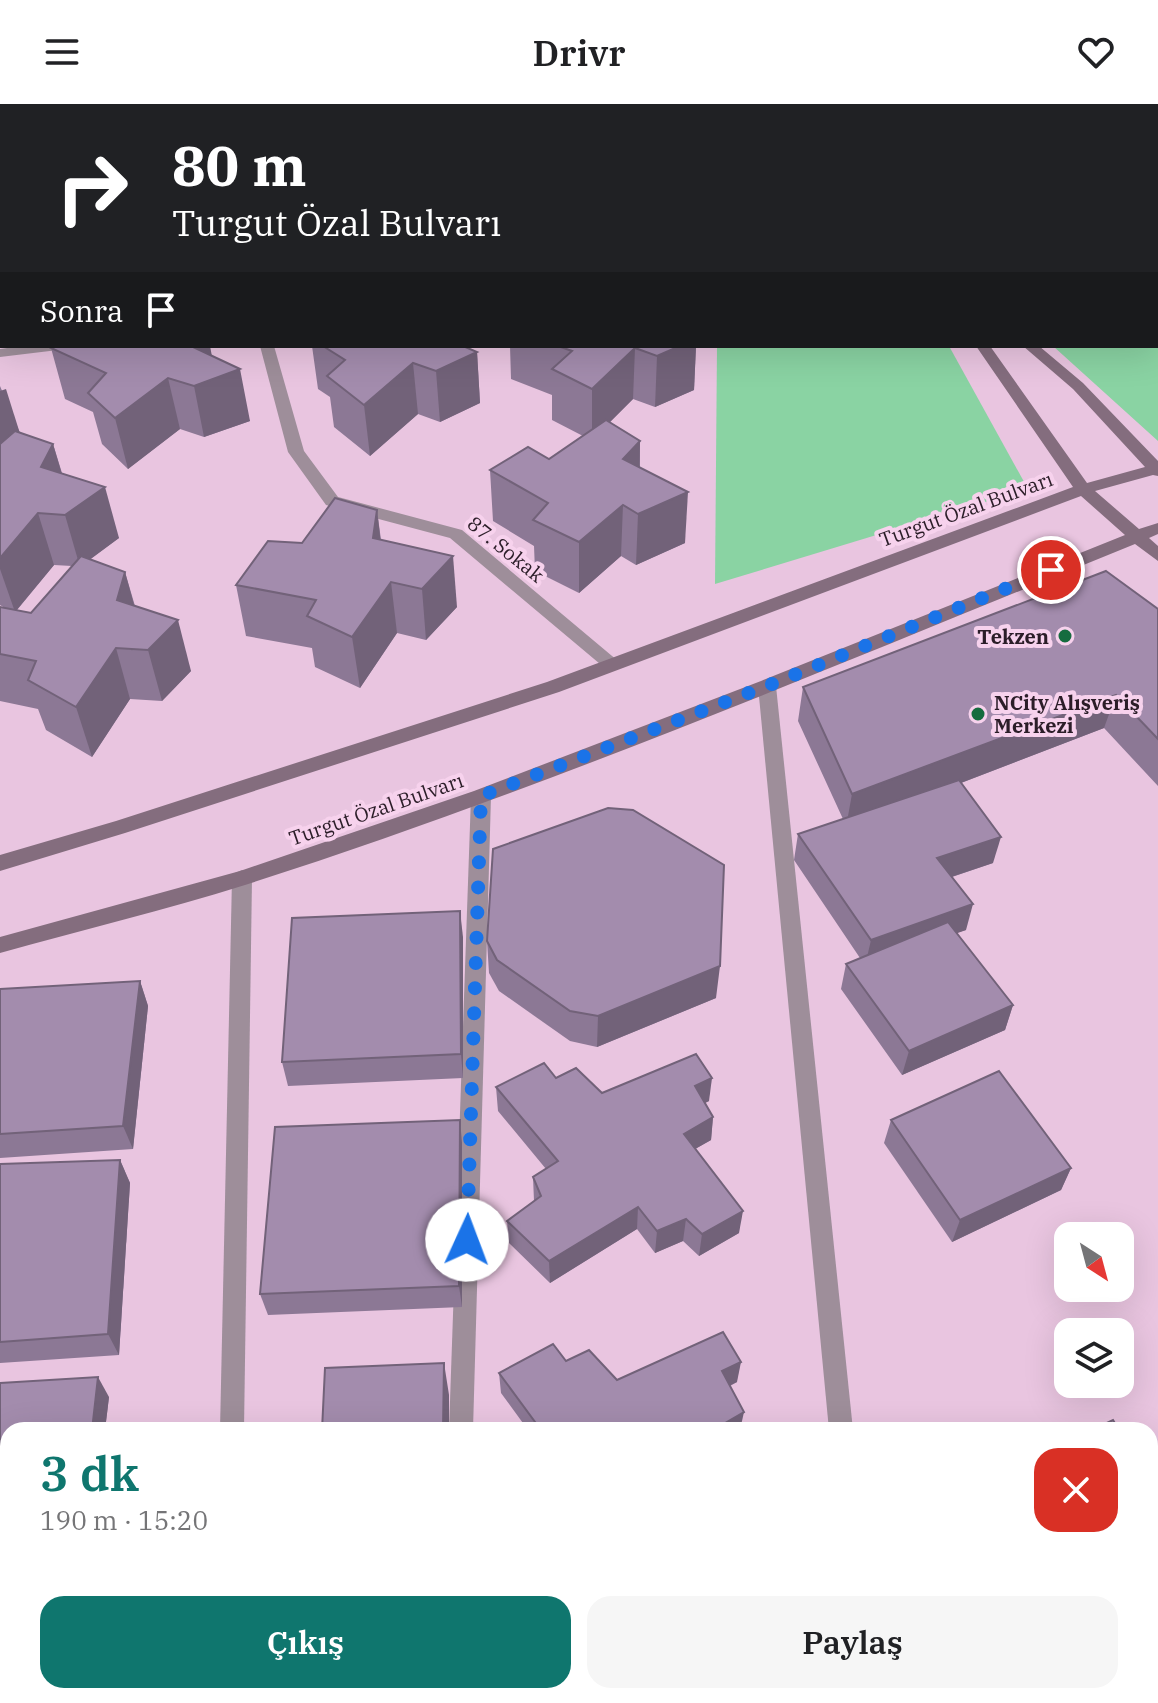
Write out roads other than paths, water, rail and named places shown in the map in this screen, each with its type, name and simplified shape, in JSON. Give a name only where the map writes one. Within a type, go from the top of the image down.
[{"type":"main road","points":[[984,348],[1083,489],[1158,555]]},
{"type":"main road","points":[[1032,348],[1078,386],[1157,469]]},
{"type":"main road","name":"Turgut Özal Bulvarı","points":[[0,863],[553,687],[1083,489],[1157,469]]},
{"type":"main road","name":"Turgut Özal Bulvarı","points":[[0,945],[242,878],[481,796],[767,686],[1158,528]]},
{"type":"street","points":[[0,353],[41,348]]},
{"type":"street","name":"87. Sokak","points":[[268,348],[296,452],[332,501],[456,534],[612,665]]},
{"type":"street","points":[[767,686],[840,1422]]},
{"type":"street","points":[[461,1422],[481,796]]},
{"type":"street","points":[[232,1422],[242,878]]},
{"type":"place","name":"Tekzen","points":[[1065,636]]},
{"type":"place","name":"NCity Alışveriş Merkezi","points":[[978,714]]}]
